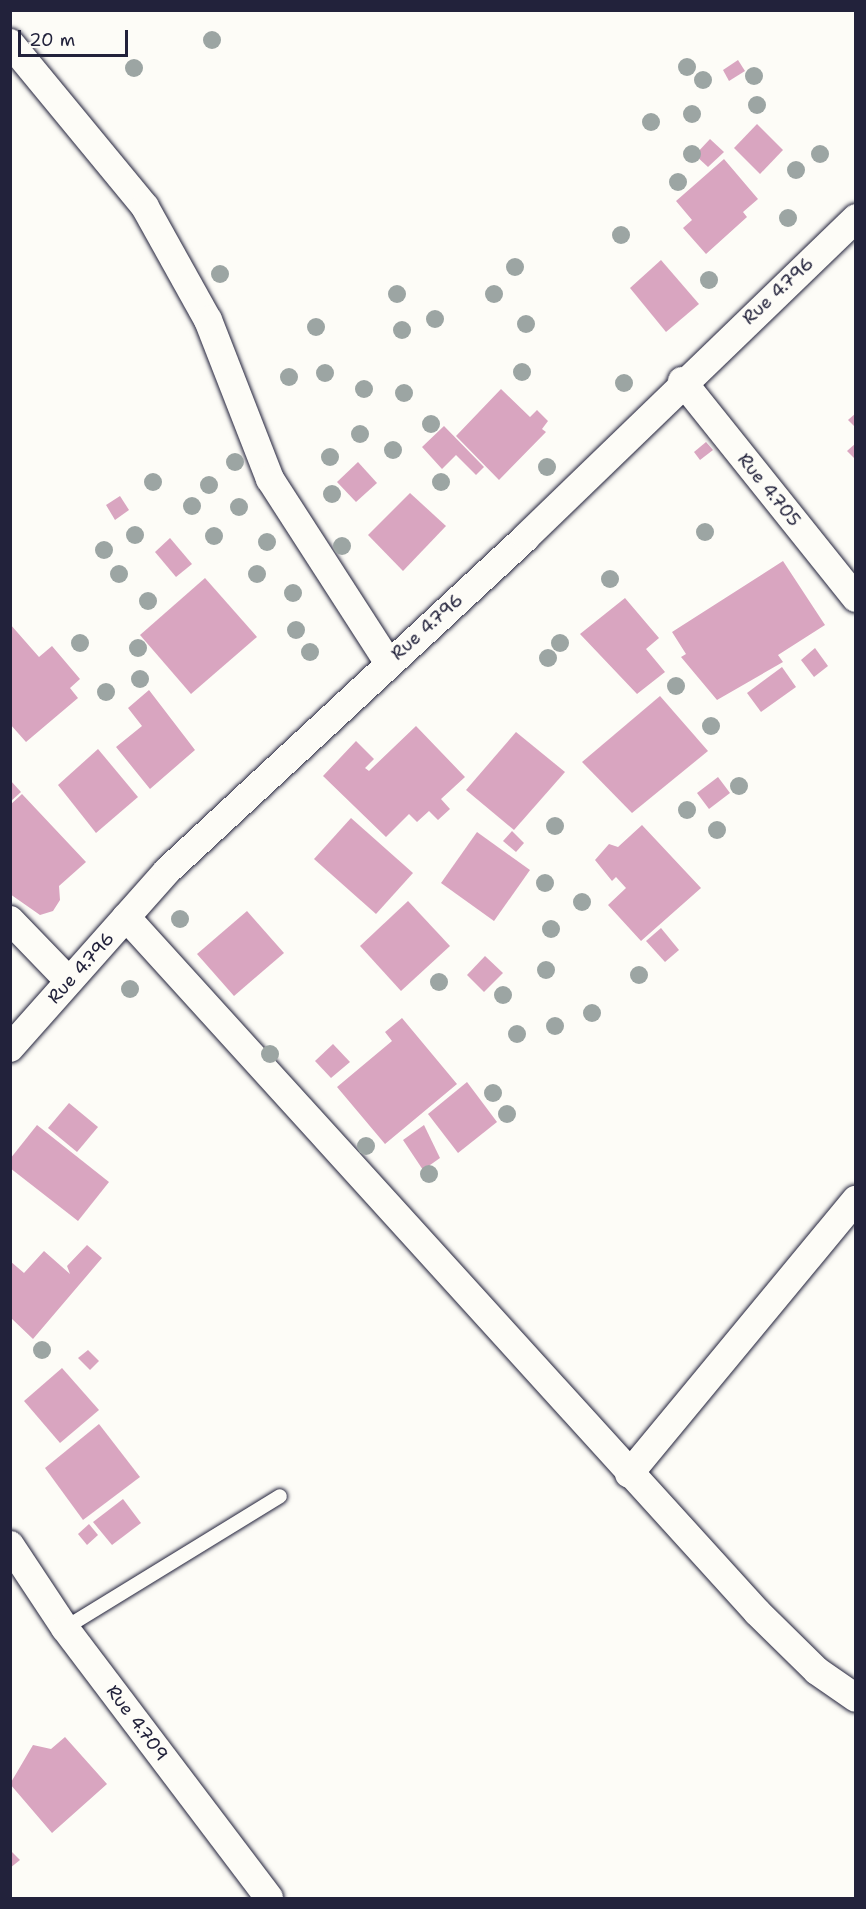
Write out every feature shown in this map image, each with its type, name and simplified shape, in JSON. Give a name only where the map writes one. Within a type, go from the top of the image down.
[{"type":"street","points":[[10,43],[145,207],[208,320],[270,479],[388,662]]},
{"type":"street","name":"Rue 4.796","points":[[10,1048],[167,871],[388,662],[526,537],[682,381],[855,218]]},
{"type":"street","name":"Rue 4.705","points":[[682,381],[855,598]]},
{"type":"street","points":[[126,917],[629,1474],[757,1612],[818,1671],[855,1698]]},
{"type":"street","points":[[10,920],[68,981]]},
{"type":"street","points":[[629,1474],[855,1200]]},
{"type":"street","name":"Rue 4.709","points":[[10,1545],[65,1628],[269,1899]]},
{"type":"lane","points":[[65,1628],[280,1496]]},
{"type":"building","points":[[738,60],[745,71],[729,81],[723,70]]},
{"type":"building","points":[[757,124],[783,150],[760,174],[734,148]]},
{"type":"building","points":[[710,139],[724,152],[708,167],[695,155]]},
{"type":"building","points":[[724,159],[758,199],[743,212],[747,217],[706,254],[683,228],[692,220],[676,201]]},
{"type":"building","points":[[661,260],[699,304],[666,332],[630,288]]},
{"type":"building","points":[[501,389],[530,417],[537,410],[548,421],[542,429],[546,432],[499,480],[456,436]]},
{"type":"building","points":[[856,413],[856,428],[848,420]]},
{"type":"building","points":[[444,426],[484,467],[476,475],[456,455],[442,469],[422,447]]},
{"type":"building","points":[[706,442],[713,450],[700,460],[694,452]]},
{"type":"building","points":[[856,443],[856,460],[847,451]]},
{"type":"building","points":[[358,462],[377,483],[356,502],[337,482]]},
{"type":"building","points":[[410,493],[446,526],[403,571],[368,535]]},
{"type":"building","points":[[120,496],[129,510],[115,520],[106,505]]},
{"type":"building","points":[[170,538],[192,564],[176,577],[155,552]]},
{"type":"building","points":[[783,561],[825,625],[778,655],[783,662],[717,700],[681,657],[686,654],[672,632]]},
{"type":"building","points":[[205,578],[257,637],[191,694],[140,635]]},
{"type":"building","points":[[625,598],[659,638],[646,649],[665,672],[637,694],[580,634]]},
{"type":"building","points":[[10,624],[39,657],[52,646],[80,679],[70,688],[78,698],[26,742],[10,724]]},
{"type":"building","points":[[815,648],[828,666],[814,677],[801,660]]},
{"type":"building","points":[[782,667],[796,687],[761,712],[747,693]]},
{"type":"building","points":[[149,690],[195,750],[150,789],[116,747],[142,726],[128,708]]},
{"type":"building","points":[[660,696],[708,751],[632,813],[582,762]]},
{"type":"building","points":[[416,726],[465,777],[441,799],[450,809],[438,820],[429,811],[417,822],[409,814],[386,837],[323,776],[356,741],[374,759],[365,768],[369,771]]},
{"type":"building","points":[[516,732],[565,772],[514,830],[466,790]]},
{"type":"building","points":[[98,749],[138,797],[96,833],[58,785]]},
{"type":"building","points":[[718,777],[730,793],[709,809],[697,793]]},
{"type":"building","points":[[10,780],[21,792],[10,802]]},
{"type":"building","points":[[22,794],[86,862],[59,886],[60,900],[53,911],[40,915],[10,894],[10,805]]},
{"type":"building","points":[[351,818],[413,873],[376,914],[314,859]]},
{"type":"building","points":[[642,825],[701,888],[641,941],[608,905],[626,888],[616,877],[612,881],[595,860],[609,844],[618,847]]},
{"type":"building","points":[[512,831],[524,843],[516,852],[503,841]]},
{"type":"building","points":[[477,832],[530,870],[494,921],[441,883]]},
{"type":"building","points":[[408,901],[450,946],[401,991],[360,946]]},
{"type":"building","points":[[247,911],[284,953],[234,996],[197,954]]},
{"type":"building","points":[[661,928],[679,950],[665,962],[646,941]]},
{"type":"building","points":[[485,956],[503,973],[484,992],[467,975]]},
{"type":"building","points":[[402,1018],[457,1084],[385,1144],[337,1087],[392,1041],[385,1032]]},
{"type":"building","points":[[333,1044],[350,1062],[331,1078],[315,1061]]},
{"type":"building","points":[[467,1082],[497,1122],[458,1153],[428,1114]]},
{"type":"building","points":[[69,1103],[98,1127],[77,1152],[48,1128]]},
{"type":"building","points":[[37,1125],[109,1182],[78,1221],[10,1168],[10,1159]]},
{"type":"building","points":[[424,1125],[440,1158],[423,1170],[403,1140]]},
{"type":"building","points":[[87,1245],[102,1258],[33,1339],[10,1317],[10,1261],[24,1273],[44,1251],[70,1274],[67,1266]]},
{"type":"building","points":[[88,1350],[99,1361],[90,1370],[78,1358]]},
{"type":"building","points":[[62,1368],[99,1410],[60,1443],[24,1401]]},
{"type":"building","points":[[99,1424],[140,1477],[83,1520],[45,1468]]},
{"type":"building","points":[[123,1499],[141,1523],[112,1545],[93,1522]]},
{"type":"building","points":[[89,1524],[98,1535],[87,1545],[78,1534]]},
{"type":"building","points":[[65,1737],[107,1784],[52,1833],[10,1784],[33,1745],[51,1749]]},
{"type":"building","points":[[10,1850],[20,1860],[10,1868]]}]
